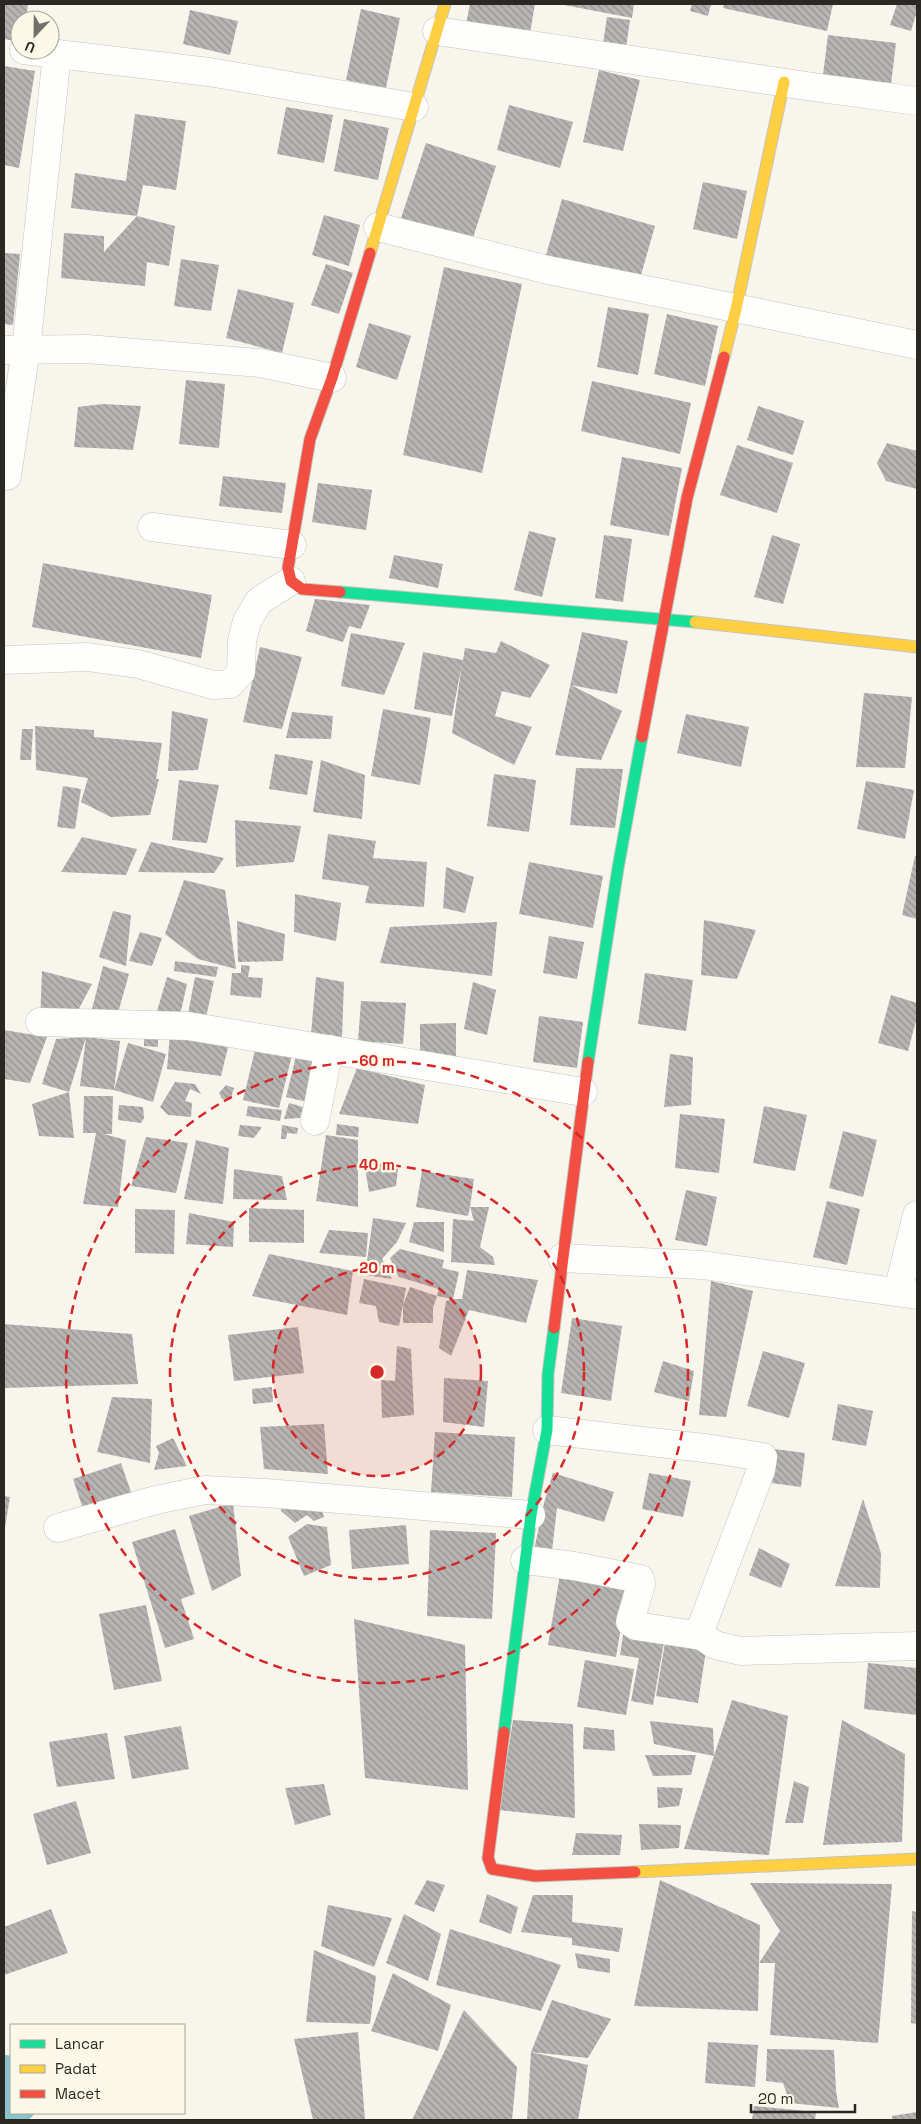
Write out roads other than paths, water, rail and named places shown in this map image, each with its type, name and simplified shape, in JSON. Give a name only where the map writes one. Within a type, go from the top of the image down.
[{"type":"street","points":[[444,4],[332,378],[310,439],[288,568],[291,581],[302,589],[663,618],[917,647]]},
{"type":"street","points":[[437,31],[917,101]]},
{"type":"street","points":[[60,54],[209,72],[414,107]]},
{"type":"street","points":[[7,476],[15,350],[56,60]]},
{"type":"street","points":[[784,82],[736,309],[688,498],[663,618],[618,868],[583,1092],[548,1374],[547,1430],[531,1515],[488,1858],[492,1869],[506,1874],[533,1875],[683,1871],[917,1858]]},
{"type":"street","points":[[378,226],[548,270],[917,345]]},
{"type":"street","points":[[15,350],[87,349],[260,363],[332,378]]},
{"type":"street","points":[[152,527],[292,545]]},
{"type":"street","points":[[4,660],[87,656],[138,664],[213,685],[230,684],[241,672],[242,641],[247,621],[258,601],[291,581]]},
{"type":"street","points":[[40,1022],[188,1026],[583,1092]]},
{"type":"street","points":[[315,1121],[329,1050]]},
{"type":"street","points":[[562,1258],[702,1265],[908,1293],[917,1215]]},
{"type":"street","points":[[547,1430],[712,1448],[763,1457],[761,1470],[708,1606],[701,1628],[702,1636]]},
{"type":"street","points":[[58,1528],[156,1500],[205,1490],[266,1493],[531,1515]]},
{"type":"street","points":[[525,1560],[574,1566],[640,1578],[641,1584],[631,1623],[636,1626],[702,1636],[715,1645],[740,1651],[917,1646]]},
{"type":"waterway","points":[[4,2086],[10,2093]]}]
